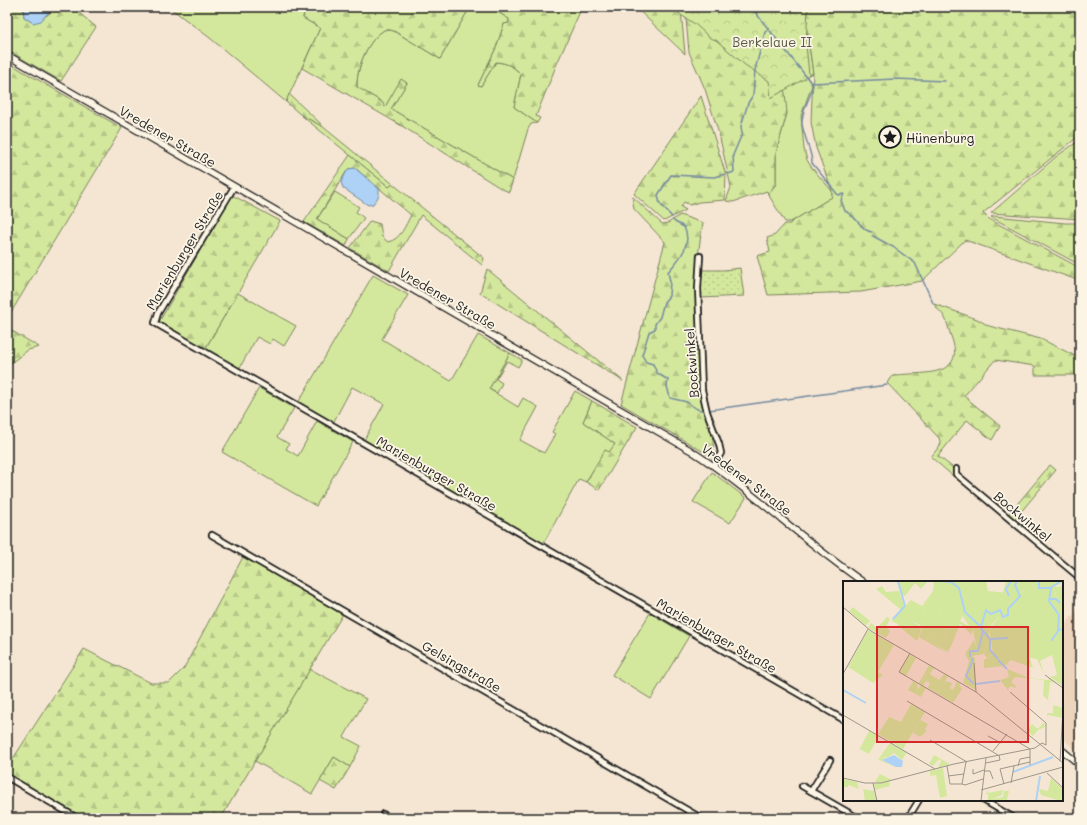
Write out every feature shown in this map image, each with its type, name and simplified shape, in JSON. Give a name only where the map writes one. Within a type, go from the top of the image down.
[{"type":"street","name":"Vredener Straße","points":[[7,55],[714,465],[742,485],[833,561],[862,581]]},
{"type":"street","name":"Marienburger Straße","points":[[234,187],[158,313],[155,323],[843,719]]},
{"type":"street","name":"Bockwinkel","points":[[700,256],[698,288],[702,390],[707,412],[721,453],[714,465]]},
{"type":"street","name":"Bockwinkel","points":[[956,469],[956,474],[1080,578]]},
{"type":"street","name":"Gelsingstraße","points":[[212,535],[701,818]]},
{"type":"street","points":[[1063,751],[1080,765]]},
{"type":"street","points":[[812,791],[830,760]]},
{"type":"street","points":[[7,778],[77,818]]},
{"type":"street","points":[[802,786],[858,818]]},
{"type":"street","points":[[908,818],[918,801]]},
{"type":"street","points":[[985,801],[1014,818]]},
{"type":"street","points":[[383,814],[391,818]]},
{"type":"shaded area","points":[[1080,606],[1080,753],[1063,739],[1063,628]]},
{"type":"green space","points":[[7,7],[23,7],[24,17],[33,23],[49,14],[53,7],[72,7],[96,27],[61,81],[7,50]]},
{"type":"green space","points":[[169,7],[211,7],[215,9],[217,7],[305,7],[303,18],[320,28],[286,102],[210,38]]},
{"type":"green space","points":[[305,7],[470,7],[440,59],[394,31],[386,29],[380,33],[364,54],[357,79],[357,87],[382,102],[385,107],[401,79],[407,83],[391,109],[513,180],[509,192],[402,126],[302,68],[320,28],[303,18]]},
{"type":"green space","points":[[470,7],[490,7],[509,19],[509,23],[504,24],[496,48],[478,85],[481,86],[496,62],[507,64],[512,67],[521,74],[514,107],[537,123],[531,124],[528,129],[513,180],[391,109],[407,83],[401,80],[385,107],[381,101],[357,88],[357,80],[364,54],[380,33],[386,29],[394,31],[440,59]]},
{"type":"green space","points":[[490,7],[582,7],[536,116],[540,118],[537,123],[514,107],[521,74],[512,67],[507,64],[496,62],[481,86],[478,85],[496,48],[504,24],[509,23],[509,19]]},
{"type":"green space","points":[[635,7],[679,7],[681,10],[685,54]]},
{"type":"green space","name":"Berkelaue II","points":[[675,7],[808,7],[806,45],[809,74],[806,78],[771,98],[769,81],[745,65],[716,40],[710,38],[695,24],[679,14]]},
{"type":"green space","points":[[685,7],[781,81],[785,93],[787,113],[776,153],[776,184],[768,194],[767,191],[733,202],[726,201],[731,187],[719,134],[705,89],[689,52]]},
{"type":"green space","points":[[735,7],[804,11],[813,73],[806,76],[812,85],[801,116],[804,149],[807,160],[812,168],[832,191],[832,197],[791,222],[785,222],[768,194],[776,184],[776,153],[787,113]]},
{"type":"green space","points":[[807,7],[1080,7],[1080,135],[983,213],[989,219],[1080,268],[1080,281],[965,240],[922,281],[861,292],[768,295],[757,256],[770,252],[767,238],[775,235],[785,224],[790,224],[832,197],[832,191],[816,148],[811,122],[813,73],[804,11]]},
{"type":"green space","points":[[7,62],[122,128],[7,319]]},
{"type":"green space","points":[[289,94],[322,126],[301,115],[286,102]]},
{"type":"green space","points":[[701,96],[726,175],[725,200],[699,202],[690,205],[684,202],[681,207],[686,210],[664,221],[634,194]]},
{"type":"green space","points":[[301,115],[322,126],[393,184],[389,187]]},
{"type":"green space","points":[[1080,140],[1080,219],[991,213],[1057,156]]},
{"type":"green space","points":[[350,155],[389,187],[393,184],[484,258],[482,265],[421,215],[389,271],[350,248],[370,221],[380,224],[382,237],[388,242],[396,238],[405,228],[411,215],[355,168],[348,169],[317,219],[349,239],[346,246],[304,222]]},
{"type":"green space","points":[[335,192],[359,207],[356,212],[364,218],[349,239],[317,219]]},
{"type":"green space","points":[[232,195],[280,221],[205,349],[159,322]]},
{"type":"green space","points":[[632,196],[662,224],[668,223],[680,215],[703,223],[697,276],[698,366],[704,409],[712,436],[713,450],[711,456],[621,404],[665,242],[634,209]]},
{"type":"green space","points":[[994,216],[1065,223],[1080,223],[1080,265],[991,217]]},
{"type":"green space","points":[[740,268],[744,296],[700,298],[700,270]]},
{"type":"green space","points":[[487,269],[623,381],[480,293]]},
{"type":"green space","points":[[373,275],[408,295],[382,339],[451,381],[478,335],[510,353],[489,389],[518,407],[523,398],[538,407],[520,440],[544,453],[555,434],[552,432],[575,391],[592,401],[583,422],[615,444],[609,453],[605,450],[586,482],[579,479],[543,544],[364,440],[384,404],[352,387],[333,423],[298,403]]},
{"type":"green space","points":[[238,293],[296,326],[284,346],[273,339],[270,344],[257,337],[239,369],[205,349]]},
{"type":"green space","points":[[934,304],[977,319],[989,326],[1041,339],[1075,356],[1080,352],[1080,375],[1035,375],[1035,366],[995,360],[964,396],[1000,426],[992,440],[967,420],[938,456],[962,475],[954,477],[931,457],[941,444],[939,438],[887,383],[891,377],[896,375],[940,370],[948,366],[953,359],[954,350],[947,323],[944,316]]},
{"type":"green space","points":[[7,328],[39,347],[28,350],[7,366]]},
{"type":"green space","points":[[510,353],[522,360],[518,367],[507,361],[496,379],[502,383],[497,393],[489,389]]},
{"type":"green space","points":[[259,388],[294,408],[277,437],[289,444],[286,449],[298,456],[317,421],[353,442],[316,506],[222,452]]},
{"type":"green space","points":[[592,401],[637,427],[599,490],[586,482],[605,450],[609,452],[615,444],[583,422]]},
{"type":"green space","points":[[1050,465],[1056,470],[1014,520],[1008,515]]},
{"type":"green space","points":[[712,472],[746,498],[730,523],[693,502]]},
{"type":"green space","points":[[243,557],[343,614],[221,818],[84,818],[7,774],[7,768],[84,649],[151,683],[169,683],[184,668]]},
{"type":"green space","points":[[650,613],[689,636],[651,699],[612,675]]},
{"type":"green space","points":[[310,669],[366,699],[344,737],[361,746],[350,767],[334,757],[312,794],[255,761]]},
{"type":"green space","points":[[334,757],[350,767],[336,790],[320,781]]},
{"type":"water","points":[[23,7],[53,7],[41,21],[33,23],[24,17]]},
{"type":"water","points":[[355,168],[379,189],[379,196],[373,204],[368,205],[343,188],[341,182],[348,169]]},
{"type":"waterway","points":[[751,7],[813,85],[802,119],[812,163],[838,195],[844,194],[841,200],[845,211],[865,229],[872,232]]},
{"type":"waterway","points":[[728,174],[734,172],[733,155],[742,134],[741,126],[748,103],[753,95],[755,70],[765,32],[768,29]]},
{"type":"waterway","points":[[812,83],[895,79],[945,81]]},
{"type":"waterway","points":[[672,217],[660,204],[658,195],[671,175],[714,177],[725,174]]},
{"type":"waterway","points":[[673,220],[684,227],[687,240],[686,246],[680,257],[668,272],[670,281],[669,296],[664,302],[660,317],[655,324],[655,329],[649,332],[642,355],[646,362],[653,364],[657,373],[668,380],[667,386],[670,398],[687,402],[697,409],[705,411]]},
{"type":"waterway","points":[[873,236],[893,247],[915,263],[933,303]]},
{"type":"waterway","points":[[709,410],[887,385]]},
{"type":"place","name":"Hünenburg","points":[[890,137]]}]
